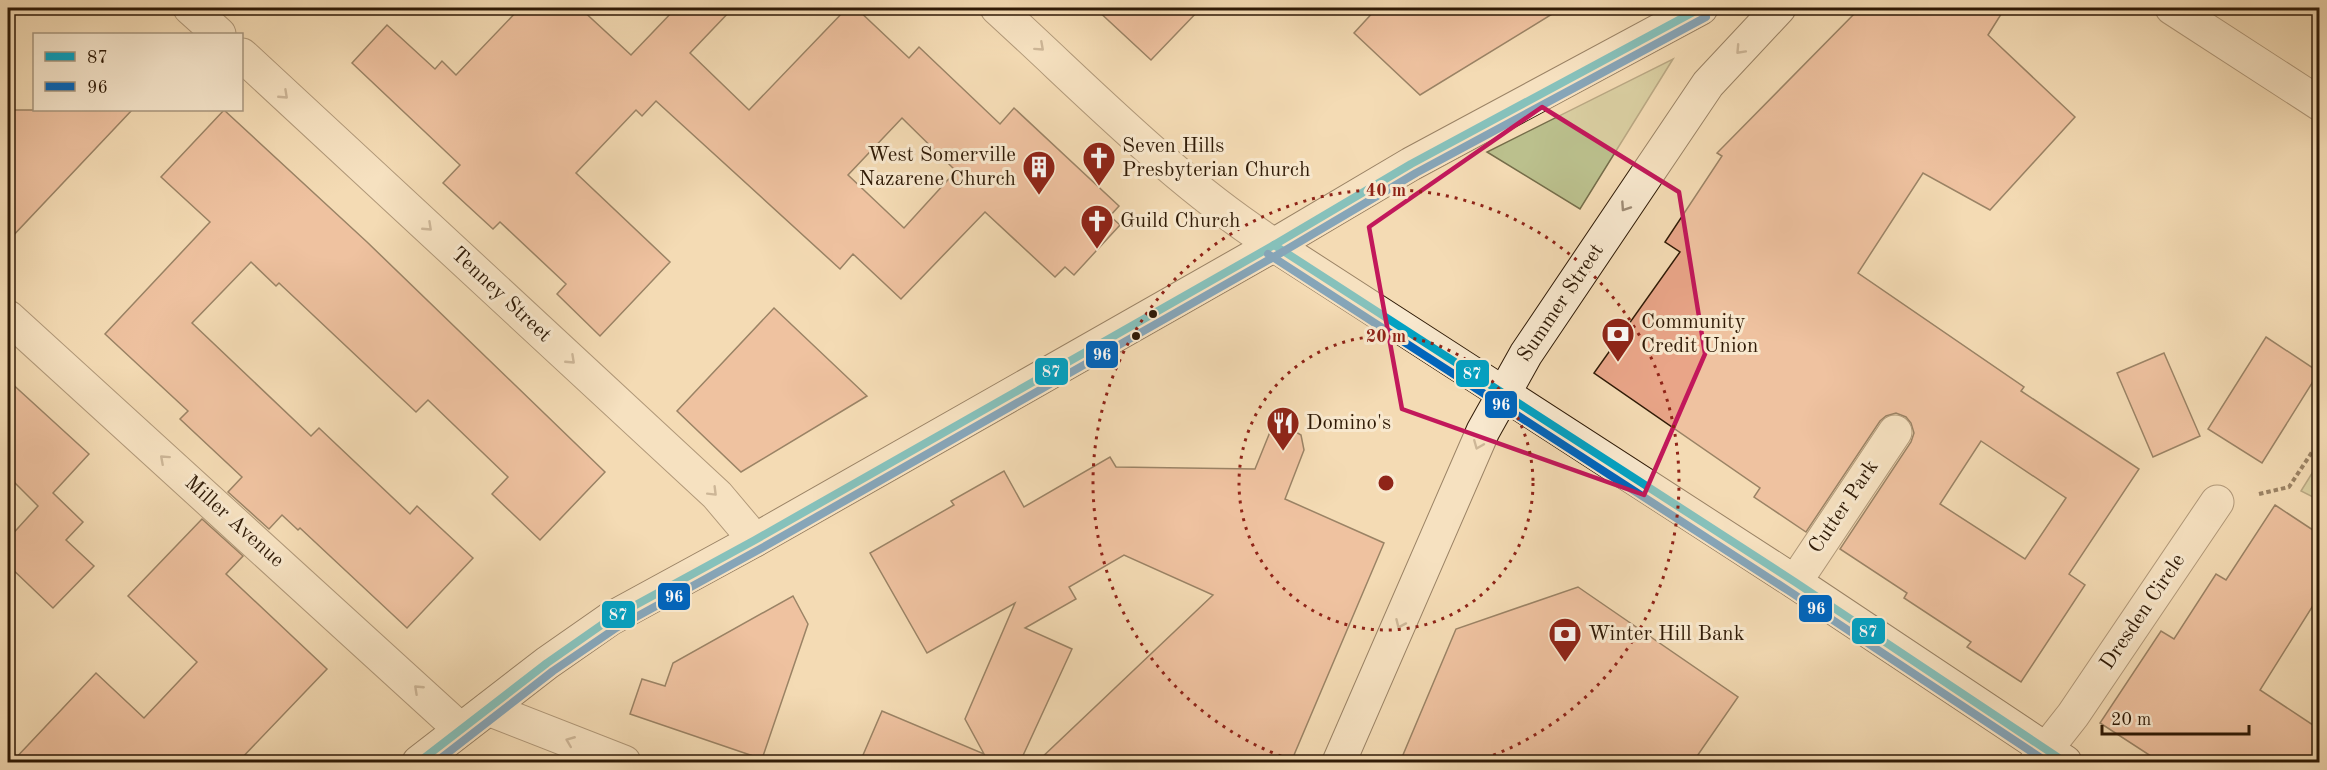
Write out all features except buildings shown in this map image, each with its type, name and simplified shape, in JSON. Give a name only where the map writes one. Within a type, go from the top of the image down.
[{"type":"main road","points":[[190,8],[218,33]]},
{"type":"main road","points":[[997,8],[1195,187],[1235,220],[1795,582],[2049,758]]},
{"type":"main road","points":[[419,762],[460,729],[610,619],[755,540],[1274,245],[1411,164],[1701,8]]},
{"type":"main road","name":"Summer Street","points":[[1339,762],[1483,431],[1526,354],[1708,84],[1779,8]]},
{"type":"main road","points":[[2172,8],[2319,104]]},
{"type":"main road","name":"Tenney Street","points":[[243,56],[717,495],[755,540]]},
{"type":"main road","name":"Miller Avenue","points":[[8,317],[460,729]]},
{"type":"main road","name":"Cutter Park","points":[[1795,582],[1895,432]]},
{"type":"main road","name":"Dresden Circle","points":[[2049,758],[2073,715],[2217,502]]},
{"type":"main road","points":[[488,709],[624,762]]},
{"type":"path","points":[[2253,495],[2289,487],[2319,440]]},
{"type":"highlighted area","points":[[1542,107],[1679,192],[1705,354],[1644,495],[1402,409],[1369,227]]},
{"type":"green space","points":[[1673,59],[1580,209],[1487,152]]},
{"type":"green space","points":[[2319,462],[2319,500],[2301,491]]},
{"type":"transit line","name":"87","points":[[419,762],[547,663],[610,619],[755,540],[1274,245],[1411,164],[1701,8]]},
{"type":"transit line","name":"96","points":[[436,762],[553,671],[616,628],[760,549],[1279,254],[1416,173],[1706,17]]},
{"type":"transit line","name":"87","points":[[1274,245],[1795,582],[2065,762]]},
{"type":"transit line","name":"96","points":[[1268,254],[1789,591],[2047,762]]},
{"type":"place","name":"Seven Hills Presbyterian Church","points":[[1099,187]]},
{"type":"place","name":"West Somerville Nazarene Church","points":[[1039,196]]},
{"type":"place","name":"Guild Church","points":[[1097,250]]},
{"type":"place","name":"Community Credit Union","points":[[1618,363]]},
{"type":"place","name":"Domino's","points":[[1283,452]]},
{"type":"place","name":"Winter Hill Bank","points":[[1565,663]]}]
